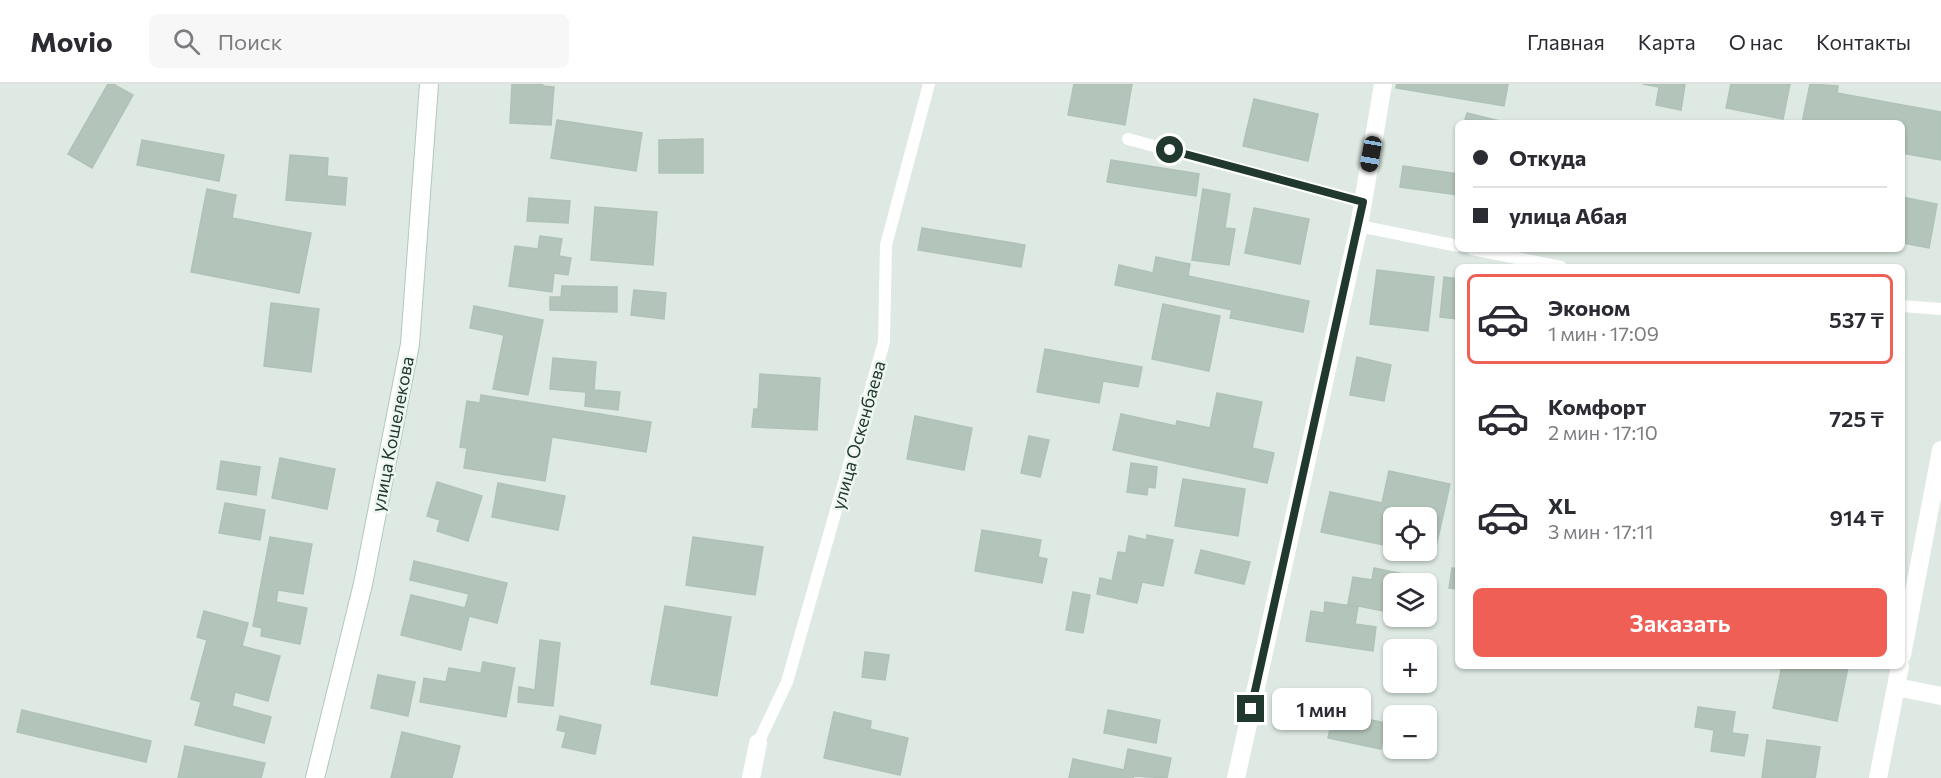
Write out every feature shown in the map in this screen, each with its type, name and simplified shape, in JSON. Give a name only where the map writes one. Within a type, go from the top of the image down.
[{"type":"street","name":"улица Кошелекова","points":[[315,778],[363,584],[410,344],[429,84]]},
{"type":"street","points":[[1236,778],[1359,226],[1383,84]]},
{"type":"street","points":[[1905,639],[1941,450]]},
{"type":"street","points":[[1878,778],[1899,669]]},
{"type":"street","points":[[1896,687],[1941,696]]},
{"type":"street","name":"улица Оскенбаева","points":[[751,778],[758,743]]},
{"type":"lane","name":"улица Оскенбаева","points":[[758,743],[788,682],[884,342],[886,245],[929,84]]},
{"type":"lane","points":[[1128,139],[1363,202]]},
{"type":"lane","points":[[1359,226],[1455,245]]},
{"type":"lane","points":[[1487,252],[1546,264]]},
{"type":"lane","points":[[1905,306],[1941,309]]},
{"type":"building","points":[[108,84],[113,84],[133,95],[92,168],[68,154]]},
{"type":"building","points":[[512,84],[543,84],[542,86],[554,87],[551,125],[510,123]]},
{"type":"building","points":[[1074,84],[1132,84],[1125,125],[1068,115]]},
{"type":"building","points":[[1397,84],[1508,84],[1504,106],[1396,88]]},
{"type":"building","points":[[1643,84],[1685,84],[1681,110],[1656,105],[1659,87]]},
{"type":"building","points":[[1731,84],[1790,84],[1783,119],[1726,108]]},
{"type":"building","points":[[1810,84],[1838,86],[1837,93],[1941,112],[1941,160],[1905,154],[1905,120],[1803,120]]},
{"type":"building","points":[[1254,99],[1318,114],[1308,161],[1243,146]]},
{"type":"building","points":[[1467,113],[1496,120],[1465,120]]},
{"type":"building","points":[[557,120],[642,133],[636,171],[551,158]]},
{"type":"building","points":[[703,139],[703,173],[659,173],[659,140]]},
{"type":"building","points":[[142,140],[224,155],[219,181],[137,165]]},
{"type":"building","points":[[290,155],[328,158],[327,176],[347,178],[345,205],[286,200]]},
{"type":"building","points":[[1111,160],[1199,174],[1196,196],[1107,182]]},
{"type":"building","points":[[1403,166],[1455,174],[1455,195],[1400,187]]},
{"type":"building","points":[[207,189],[236,195],[232,218],[311,233],[299,293],[191,272]]},
{"type":"building","points":[[1203,189],[1230,194],[1225,228],[1235,229],[1229,265],[1192,260]]},
{"type":"building","points":[[529,198],[570,201],[568,223],[527,221]]},
{"type":"building","points":[[1905,198],[1937,204],[1929,248],[1905,244]]},
{"type":"building","points":[[595,207],[657,212],[653,265],[591,260]]},
{"type":"building","points":[[1254,208],[1309,219],[1300,264],[1245,253]]},
{"type":"building","points":[[922,228],[1025,245],[1021,267],[918,250]]},
{"type":"building","points":[[540,236],[562,239],[559,256],[571,258],[568,275],[554,273],[552,292],[509,286],[515,246],[538,249]]},
{"type":"building","points":[[1156,257],[1190,264],[1188,276],[1309,301],[1303,332],[1230,318],[1232,310],[1115,285],[1119,265],[1153,273]]},
{"type":"building","points":[[1377,270],[1434,277],[1428,331],[1370,324]]},
{"type":"building","points":[[1444,277],[1455,279],[1455,319],[1440,317]]},
{"type":"building","points":[[562,286],[617,287],[617,312],[550,310],[550,297],[561,297]]},
{"type":"building","points":[[634,290],[666,293],[664,319],[631,315]]},
{"type":"building","points":[[271,303],[319,309],[311,372],[264,366]]},
{"type":"building","points":[[1163,304],[1220,316],[1209,371],[1152,359]]},
{"type":"building","points":[[474,306],[543,320],[528,395],[493,389],[504,335],[470,328]]},
{"type":"building","points":[[1045,349],[1142,367],[1138,387],[1103,381],[1099,403],[1037,392]]},
{"type":"building","points":[[1357,357],[1391,365],[1384,401],[1350,395]]},
{"type":"building","points":[[553,358],[596,362],[594,390],[620,392],[618,410],[585,406],[586,392],[550,389]]},
{"type":"building","points":[[760,374],[820,378],[817,430],[752,427],[754,409],[758,409]]},
{"type":"building","points":[[1217,393],[1262,402],[1252,448],[1274,453],[1267,483],[1113,450],[1121,414],[1176,426],[1177,421],[1210,428]]},
{"type":"building","points":[[481,395],[651,422],[646,452],[552,437],[545,481],[464,468],[467,448],[460,447],[467,401],[480,403]]},
{"type":"building","points":[[915,416],[972,428],[964,470],[907,459]]},
{"type":"building","points":[[1029,436],[1049,440],[1040,477],[1021,473]]},
{"type":"building","points":[[280,458],[335,469],[327,509],[272,498]]},
{"type":"building","points":[[221,461],[260,467],[256,495],[217,489]]},
{"type":"building","points":[[1131,463],[1157,467],[1155,488],[1148,487],[1147,495],[1127,492]]},
{"type":"building","points":[[1389,471],[1450,484],[1437,542],[1437,507],[1383,507],[1383,545],[1321,532],[1330,492],[1382,503]]},
{"type":"building","points":[[1183,479],[1245,489],[1238,536],[1175,526]]},
{"type":"building","points":[[437,482],[482,496],[468,541],[437,531],[440,520],[427,516]]},
{"type":"building","points":[[498,483],[565,496],[558,530],[492,517]]},
{"type":"building","points":[[225,503],[265,510],[260,540],[219,533]]},
{"type":"building","points":[[982,530],[1041,540],[1038,557],[1047,559],[1042,583],[975,571]]},
{"type":"building","points":[[1147,535],[1173,540],[1163,586],[1142,582],[1137,603],[1097,594],[1100,578],[1112,581],[1118,552],[1126,553],[1129,536],[1147,540]]},
{"type":"building","points":[[270,537],[312,544],[303,594],[278,590],[276,602],[307,608],[300,644],[261,636],[262,628],[253,626]]},
{"type":"building","points":[[693,537],[763,547],[755,595],[686,585]]},
{"type":"building","points":[[1201,550],[1250,562],[1244,584],[1195,573]]},
{"type":"building","points":[[414,561],[507,583],[497,623],[469,616],[461,650],[401,635],[411,595],[465,608],[469,594],[410,580]]},
{"type":"building","points":[[1374,568],[1399,573],[1383,573],[1383,611],[1348,604],[1353,577],[1372,580]]},
{"type":"building","points":[[1452,568],[1455,568],[1455,589],[1449,588]]},
{"type":"building","points":[[1073,592],[1090,595],[1083,633],[1066,630]]},
{"type":"building","points":[[1325,602],[1358,607],[1355,624],[1376,627],[1373,651],[1306,641],[1311,611],[1324,613]]},
{"type":"building","points":[[665,606],[731,617],[717,696],[651,684]]},
{"type":"building","points":[[204,611],[248,623],[242,646],[280,656],[268,701],[235,692],[232,706],[271,717],[264,743],[195,725],[201,702],[191,699],[207,640],[197,637]]},
{"type":"building","points":[[540,640],[560,643],[553,706],[518,702],[519,687],[535,690]]},
{"type":"building","points":[[865,652],[889,655],[885,680],[862,677]]},
{"type":"building","points":[[483,662],[515,668],[506,717],[420,702],[424,678],[446,682],[449,668],[481,673]]},
{"type":"building","points":[[1781,669],[1848,669],[1837,721],[1773,708]]},
{"type":"building","points":[[378,675],[415,682],[408,716],[371,708]]},
{"type":"building","points":[[1698,707],[1735,712],[1732,733],[1748,735],[1744,756],[1711,751],[1714,730],[1695,727]]},
{"type":"building","points":[[22,710],[151,741],[146,762],[17,732]]},
{"type":"building","points":[[1108,710],[1160,720],[1156,743],[1104,733]]},
{"type":"building","points":[[834,712],[871,721],[870,729],[908,738],[900,775],[824,758]]},
{"type":"building","points":[[1334,712],[1383,722],[1381,749],[1328,738]]},
{"type":"building","points":[[560,716],[601,725],[595,754],[562,747],[566,732],[557,730]]},
{"type":"building","points":[[402,732],[460,746],[452,778],[391,778]]},
{"type":"building","points":[[1767,740],[1820,747],[1815,778],[1762,778]]},
{"type":"building","points":[[185,746],[265,763],[261,778],[178,778]]},
{"type":"building","points":[[1128,749],[1171,758],[1167,778],[1134,776],[1133,778],[1069,778],[1073,759],[1124,770]]},
{"type":"route","points":[[1170,150],[1363,202],[1251,709]]}]
